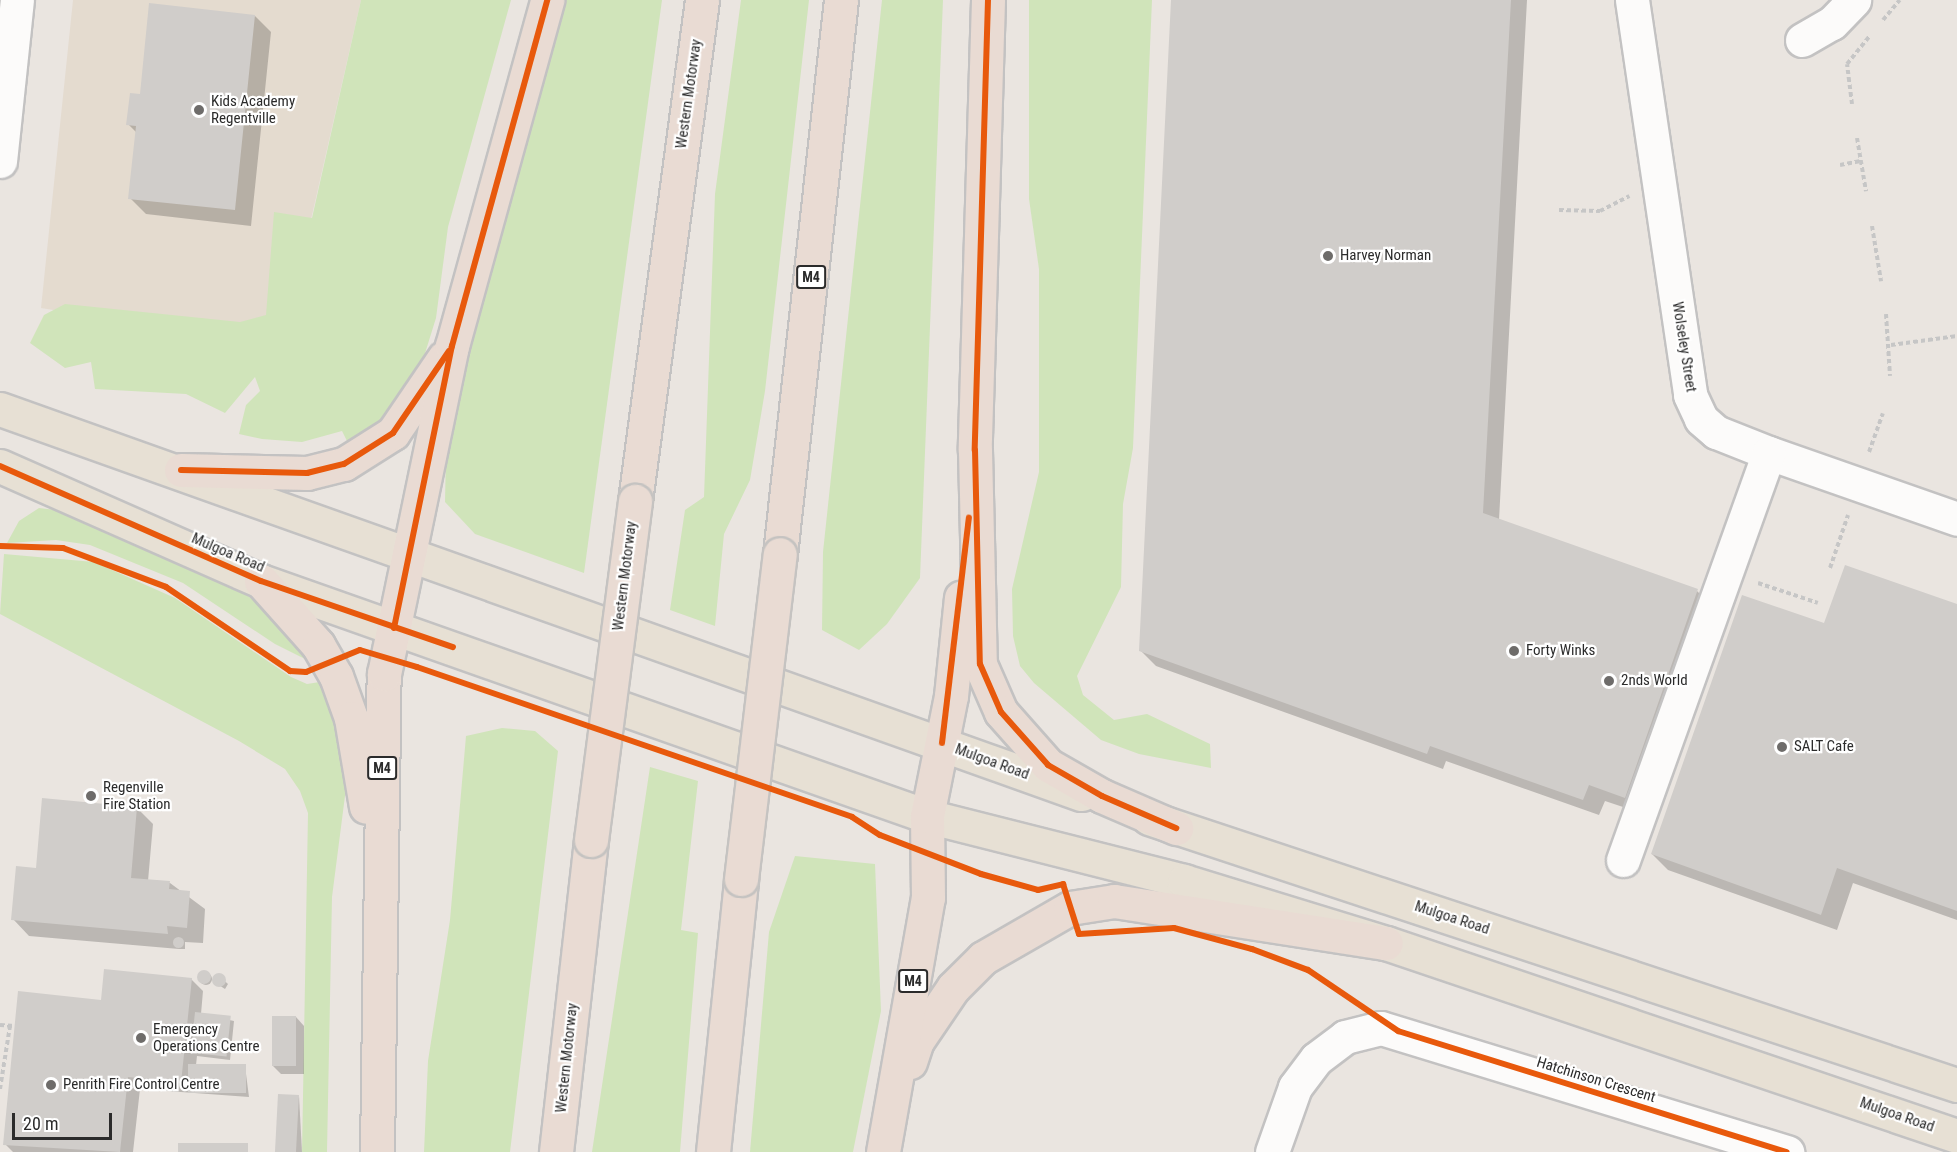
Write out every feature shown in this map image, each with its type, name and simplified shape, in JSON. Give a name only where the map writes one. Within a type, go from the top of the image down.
[{"type":"highway","name":"M4","points":[[377,1152],[384,674],[452,346],[547,0]]},
{"type":"highway","name":"Western Motorway","points":[[556,1152],[591,840],[702,0]]},
{"type":"highway","name":"M4","points":[[713,1152],[741,879],[842,0]]},
{"type":"highway","points":[[988,0],[975,450],[980,664],[1000,712],[1048,765],[1102,796],[1176,828]]},
{"type":"highway","name":"M4","points":[[181,470],[307,473],[344,464],[393,433],[452,346]]},
{"type":"highway","points":[[927,816],[942,743],[975,450]]},
{"type":"highway","points":[[261,581],[318,645],[346,699],[380,910]]},
{"type":"highway","name":"M4","points":[[884,1148],[928,898],[927,816]]},
{"type":"highway","name":"M4","points":[[884,1148],[917,1041],[953,988],[983,957],[1070,908],[1114,901],[1386,943]]},
{"type":"main road","name":"Mulgoa Road","points":[[0,409],[181,470],[410,556],[1176,828],[1957,1085]]},
{"type":"main road","name":"Mulgoa Road","points":[[0,466],[261,581],[927,816],[1184,881],[1386,943],[1957,1136]]},
{"type":"street","points":[[0,162],[17,0]]},
{"type":"street","name":"Wolseley Street","points":[[1632,0],[1690,395],[1701,419],[1716,432],[1769,453],[1957,519]]},
{"type":"street","points":[[1802,40],[1832,23],[1854,0]]},
{"type":"street","points":[[1623,860],[1769,453]]},
{"type":"street","name":"Hatchinson Crescent","points":[[1272,1152],[1295,1088],[1316,1059],[1345,1037],[1381,1028],[1787,1152]]},
{"type":"path","points":[[1852,104],[1847,63],[1900,0]]},
{"type":"path","points":[[1857,138],[1866,191]]},
{"type":"path","points":[[1840,165],[1861,161]]},
{"type":"path","points":[[1559,210],[1600,211],[1638,195]]},
{"type":"path","points":[[1872,226],[1881,281]]},
{"type":"path","points":[[1886,314],[1891,345],[1890,376]]},
{"type":"path","points":[[1891,345],[1957,336]]},
{"type":"path","points":[[1865,463],[1883,413]]},
{"type":"path","points":[[1830,568],[1851,506]]},
{"type":"path","points":[[1749,580],[1818,603]]},
{"type":"path","points":[[0,1025],[12,1026],[0,1089]]},
{"type":"shaded area","name":"Kids Academy Regentville","points":[[73,0],[361,0],[282,347],[41,308]]},
{"type":"green space","points":[[361,0],[511,0],[448,227],[436,318],[417,379],[387,422],[349,445],[342,431],[302,442],[262,439],[239,434],[246,405],[260,391],[255,377],[225,413],[186,394],[95,389],[91,362],[65,368],[30,343],[44,315],[65,304],[240,322],[266,315],[274,212],[312,218]]},
{"type":"green space","points":[[561,0],[662,0],[584,573],[475,534],[445,502],[446,453],[461,388]]},
{"type":"green space","points":[[741,0],[809,0],[765,391],[750,480],[724,534],[715,626],[670,610],[685,510],[704,497],[715,194]]},
{"type":"green space","points":[[882,0],[943,0],[920,578],[887,624],[859,650],[822,630],[823,552]]},
{"type":"green space","points":[[1029,0],[1152,0],[1133,448],[1123,504],[1121,587],[1077,676],[1083,695],[1114,720],[1147,714],[1210,744],[1211,768],[1139,754],[1101,740],[1034,683],[1020,666],[1013,636],[1012,589],[1039,472],[1039,269],[1029,199]]},
{"type":"green space","points":[[39,508],[56,510],[198,570],[248,596],[291,629],[313,663],[275,644],[183,583],[90,545],[56,540],[7,543],[19,521]]},
{"type":"green space","points":[[4,554],[94,562],[175,598],[291,677],[307,684],[326,681],[350,757],[332,897],[327,1152],[302,1152],[308,813],[300,791],[285,769],[239,741],[0,614]]},
{"type":"green space","points":[[502,728],[535,731],[558,751],[510,1152],[424,1152],[428,1061],[450,920],[466,736]]},
{"type":"green space","points":[[650,767],[698,781],[681,930],[698,933],[680,1152],[592,1152]]},
{"type":"green space","points":[[795,856],[875,864],[881,1011],[853,1152],[750,1152],[769,932]]},
{"type":"building","name":"Harvey Norman","points":[[1171,0],[1511,0],[1483,513],[1698,589],[1625,798],[1589,785],[1583,800],[1430,746],[1427,754],[1139,651]]},
{"type":"building","points":[[149,3],[255,15],[235,210],[128,199],[136,126],[126,125],[130,93],[140,94]]},
{"type":"building","points":[[1845,565],[1957,604],[1957,911],[1837,868],[1821,915],[1651,854],[1742,595],[1824,623]]},
{"type":"building","points":[[42,798],[137,807],[131,878],[170,881],[169,889],[190,891],[187,928],[167,926],[168,934],[11,920],[16,866],[36,868]]},
{"type":"building","points":[[178,936],[184,942],[178,948],[172,942]]},
{"type":"building","points":[[104,969],[192,978],[181,1083],[128,1077],[120,1152],[3,1145],[18,991],[101,1000]]},
{"type":"building","points":[[204,970],[209,972],[211,977],[209,982],[204,984],[199,982],[197,977],[199,972]]},
{"type":"building","points":[[219,973],[224,975],[226,980],[224,985],[219,987],[214,985],[212,980],[214,975]]},
{"type":"building","points":[[195,1012],[231,1016],[227,1057],[191,1053]]},
{"type":"building","points":[[272,1016],[296,1016],[296,1066],[272,1066]]},
{"type":"building","points":[[188,1064],[246,1064],[246,1093],[188,1093]]},
{"type":"building","points":[[278,1094],[299,1095],[296,1152],[275,1152]]},
{"type":"building","points":[[178,1143],[248,1143],[248,1152],[178,1152]]},
{"type":"cycle path","points":[[394,628],[452,346],[547,0]]},
{"type":"cycle path","points":[[988,0],[975,450],[980,664],[1001,712],[1048,765],[1102,796],[1176,828]]},
{"type":"cycle path","points":[[181,470],[307,473],[344,464],[393,433],[449,351]]},
{"type":"cycle path","points":[[0,466],[261,581],[453,647]]},
{"type":"cycle path","points":[[942,743],[969,518]]},
{"type":"cycle path","points":[[0,546],[63,548],[166,587],[290,671],[306,672],[360,650],[417,667],[852,817],[880,835],[981,874],[1038,890],[1063,884],[1079,934],[1174,928],[1252,949],[1308,970],[1398,1031],[1787,1152]]},
{"type":"place","name":"Kids Academy Regentville","points":[[199,110]]},
{"type":"place","name":"Harvey Norman","points":[[1328,256]]},
{"type":"place","name":"Forty Winks","points":[[1514,651]]},
{"type":"place","name":"2nds World","points":[[1609,681]]},
{"type":"place","name":"SALT Cafe","points":[[1782,747]]},
{"type":"place","name":"Regenville Fire Station","points":[[91,796]]},
{"type":"place","name":"Emergency Operations Centre","points":[[141,1038]]},
{"type":"place","name":"Penrith Fire Control Centre","points":[[51,1085]]}]
